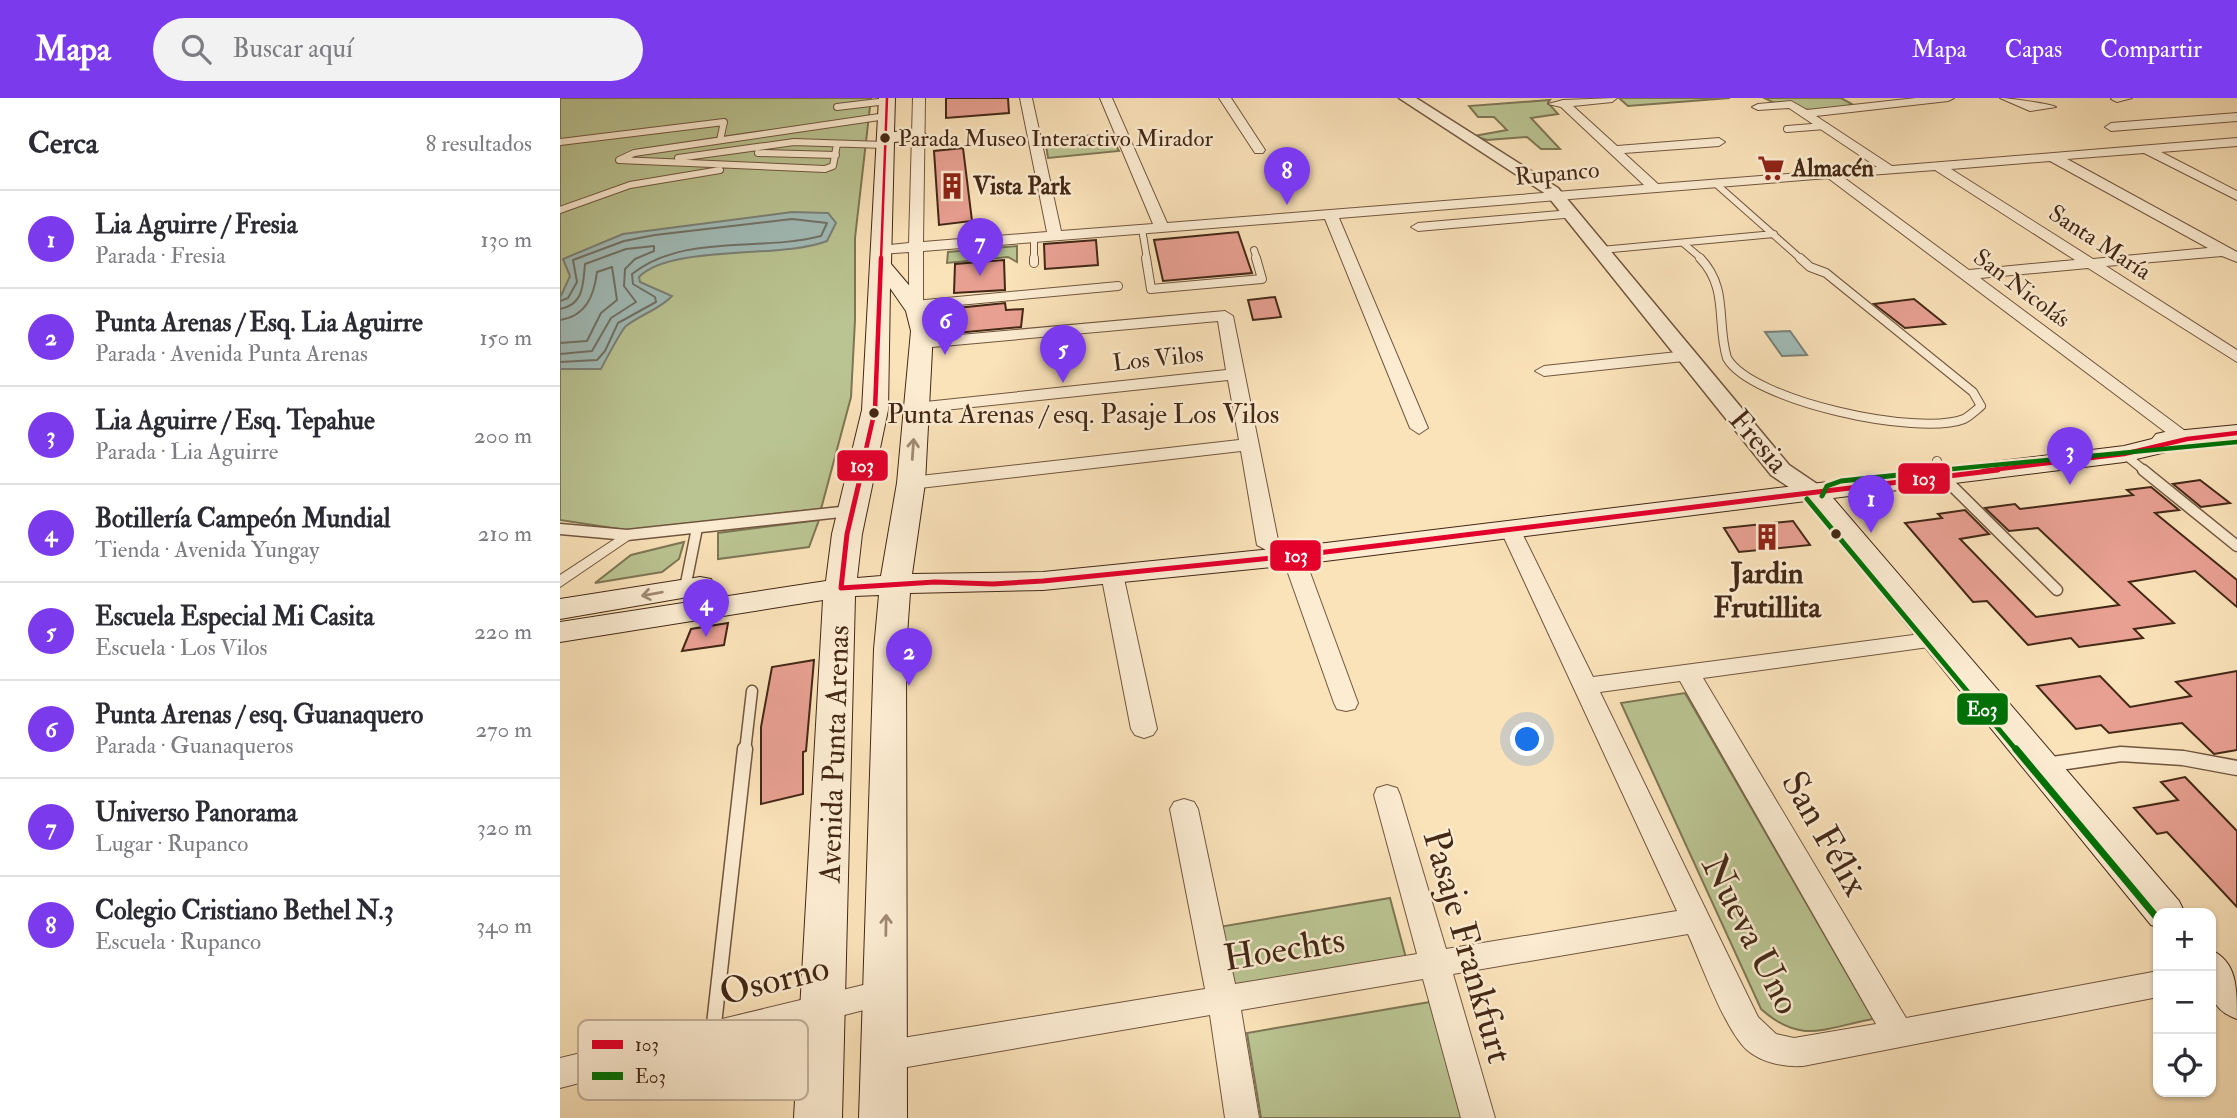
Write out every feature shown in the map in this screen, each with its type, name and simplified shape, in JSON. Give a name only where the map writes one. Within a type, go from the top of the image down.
[{"type":"main road","name":"Avenida Punta Arenas","points":[[818,1118],[825,1008],[842,577],[875,410],[886,105]]},
{"type":"main road","points":[[884,141],[919,135]]},
{"type":"main road","name":"Avenida Punta Arenas","points":[[881,258],[915,305],[920,320],[921,343],[911,483],[897,574],[890,649],[883,1118]]},
{"type":"main road","points":[[560,609],[684,588],[1381,544],[1814,493],[1940,469],[2117,442],[2187,439],[2237,433]]},
{"type":"main road","points":[[1940,469],[2124,454],[2187,439]]},
{"type":"main road","name":"Fresia","points":[[1814,493],[2161,908]]},
{"type":"main road","points":[[897,574],[993,584],[1112,574],[1281,550]]},
{"type":"main road","points":[[560,632],[759,599],[842,577]]},
{"type":"main road","points":[[759,599],[804,607],[831,622],[839,630]]},
{"type":"street","name":"Avenida Punta Arenas","points":[[915,305],[919,98]]},
{"type":"street","points":[[1026,98],[1055,236]]},
{"type":"street","points":[[1106,98],[1162,228]]},
{"type":"street","points":[[1225,98],[1259,150]]},
{"type":"street","name":"Fresia","points":[[1406,98],[1556,196],[1780,470],[1814,493]]},
{"type":"street","points":[[1845,98],[1894,117]]},
{"type":"street","points":[[1808,113],[1948,98]]},
{"type":"street","points":[[2006,98],[2026,107],[2050,107]]},
{"type":"street","points":[[2117,99],[2126,98]]},
{"type":"street","points":[[1612,99],[1559,104],[1654,188]]},
{"type":"street","points":[[1929,100],[1953,112]]},
{"type":"street","points":[[1758,107],[1791,104],[1889,169]]},
{"type":"street","points":[[2163,148],[2115,126],[2237,117]]},
{"type":"street","points":[[2207,120],[2237,134]]},
{"type":"street","points":[[1614,150],[1719,142]]},
{"type":"street","name":"Rupanco","points":[[881,258],[916,247],[2237,142]]},
{"type":"street","points":[[2146,149],[2237,196]]},
{"type":"street","points":[[2053,157],[2230,255]]},
{"type":"street","name":"Santa María","points":[[1938,166],[2237,357]]},
{"type":"street","name":"San Nicolás","points":[[1830,174],[2187,439]]},
{"type":"street","points":[[1330,214],[1419,428]]},
{"type":"street","points":[[1418,226],[1570,214]]},
{"type":"street","points":[[1965,275],[2090,263],[2230,255]]},
{"type":"street","points":[[921,343],[1223,315],[1249,432],[1247,445],[1281,550],[1346,703]]},
{"type":"street","points":[[1544,371],[1687,356]]},
{"type":"street","name":"Los Vilos","points":[[916,408],[1237,374]]},
{"type":"street","points":[[911,483],[1247,445]]},
{"type":"street","name":"Nueva Uno","points":[[1510,529],[1747,1027],[1767,1047],[1778,1052],[1802,1052],[2153,985]]},
{"type":"street","points":[[560,582],[627,535]]},
{"type":"street","points":[[1112,574],[1144,729]]},
{"type":"street","points":[[1585,686],[1936,639]]},
{"type":"street","name":"San Félix","points":[[1687,673],[1898,1034]]},
{"type":"street","name":"Pasaje Frankfurt","points":[[1387,795],[1478,1118]]},
{"type":"street","points":[[1184,809],[1223,999],[1242,1118]]},
{"type":"street","name":"Hoechts","points":[[884,1056],[1697,920]]},
{"type":"street","name":"Osorno","points":[[775,1020],[884,993]]},
{"type":"street","name":"Osorno","points":[[560,1073],[578,1069]]},
{"type":"lane","points":[[837,107],[886,105]]},
{"type":"lane","points":[[838,144],[833,166],[825,169],[619,160],[634,153],[720,140],[886,105]]},
{"type":"lane","points":[[560,142],[724,122],[720,140]]},
{"type":"lane","points":[[1787,129],[1825,126]]},
{"type":"lane","points":[[647,163],[794,142],[838,144],[884,141]]},
{"type":"lane","points":[[727,152],[836,155]]},
{"type":"lane","points":[[560,210],[630,185],[737,166]]},
{"type":"lane","points":[[1683,243],[1706,264],[1720,284],[1723,295],[1724,352],[1733,368],[1750,381],[1838,414],[1873,419],[1934,422],[1968,416],[1979,411],[1981,401],[1973,392],[1826,273],[1810,267],[1716,183]]},
{"type":"lane","points":[[1142,229],[1151,289],[1262,279],[1254,250]]},
{"type":"lane","points":[[1601,250],[1774,234]]},
{"type":"lane","points":[[1034,238],[1034,263]]},
{"type":"lane","points":[[915,305],[1118,286]]},
{"type":"lane","points":[[2124,454],[2237,546]]},
{"type":"lane","points":[[1940,469],[2056,590]]},
{"type":"lane","points":[[560,529],[627,535],[853,511]]},
{"type":"lane","points":[[684,588],[697,528]]},
{"type":"lane","points":[[715,1020],[752,691]]},
{"type":"lane","points":[[2041,765],[2121,754],[2183,758],[2237,768]]},
{"type":"green space","points":[[560,98],[871,98],[855,238],[851,397],[821,509],[626,530],[560,520]]},
{"type":"green space","points":[[1619,98],[1730,98],[1628,106]]},
{"type":"green space","points":[[1764,98],[1841,98],[1852,104],[1833,110],[1808,110]]},
{"type":"green space","points":[[1550,100],[1548,103],[1558,114],[1531,118],[1560,149],[1541,149],[1527,137],[1487,140],[1474,136],[1507,130],[1494,117],[1478,117],[1469,106]]},
{"type":"green space","points":[[1110,134],[1119,151],[1048,158],[1045,139]]},
{"type":"green space","points":[[1017,246],[1017,262],[1008,257],[947,263],[948,252]]},
{"type":"green space","points":[[819,520],[809,547],[718,559],[718,533]]},
{"type":"green space","points":[[684,542],[679,559],[662,572],[595,583],[631,555]]},
{"type":"green space","points":[[1685,693],[1873,1019],[1814,1031],[1801,1030],[1788,1027],[1761,1009],[1621,703]]},
{"type":"green space","points":[[1390,898],[1406,958],[1227,990],[1219,927]]},
{"type":"green space","points":[[1436,1001],[1467,1118],[1261,1118],[1247,1033]]},
{"type":"water","points":[[792,212],[828,213],[836,223],[827,241],[784,250],[701,256],[654,267],[639,277],[640,282],[672,296],[626,326],[601,369],[560,369],[560,298],[570,276],[563,259],[623,234]]},
{"type":"water","points":[[1790,331],[1807,355],[1782,356],[1765,332]]},
{"type":"building","points":[[946,98],[1008,98],[1009,113],[946,118]]},
{"type":"building","name":"Vista Park","points":[[963,148],[972,221],[939,225],[934,151]]},
{"type":"building","points":[[1238,232],[1252,273],[1163,281],[1154,240]]},
{"type":"building","points":[[1096,240],[1098,265],[1045,269],[1044,244]]},
{"type":"building","points":[[1004,260],[1005,290],[954,293],[955,264]]},
{"type":"building","points":[[1275,297],[1281,317],[1253,320],[1248,300]]},
{"type":"building","points":[[1914,299],[1945,324],[1905,328],[1874,304]]},
{"type":"building","points":[[1005,303],[1006,310],[1023,309],[1021,327],[956,333],[957,308]]},
{"type":"building","points":[[2200,480],[2230,503],[2201,507],[2173,484]]},
{"type":"building","points":[[2151,487],[2179,510],[2155,513],[2237,580],[2237,607],[2195,571],[2129,582],[2174,623],[2134,629],[2143,638],[2079,647],[2071,638],[2028,645],[1987,601],[1973,602],[1905,523],[1942,518],[1938,514],[1965,510],[1989,534],[1960,539],[2036,617],[2119,605],[2038,528],[2009,531],[1985,508],[2015,504],[2020,509],[2133,495],[2127,490]]},
{"type":"building","name":"Jardin Frutillita","points":[[1793,521],[1810,545],[1739,552],[1724,528]]},
{"type":"building","points":[[728,623],[724,645],[682,651],[691,629]]},
{"type":"building","points":[[814,660],[806,751],[803,752],[803,794],[761,804],[761,727],[772,667]]},
{"type":"building","points":[[2237,671],[2237,750],[2214,754],[2182,723],[2109,733],[2101,725],[2076,729],[2037,686],[2100,676],[2130,707],[2191,696],[2176,682]]},
{"type":"building","points":[[2185,777],[2237,831],[2237,907],[2167,832],[2157,834],[2134,808],[2178,800],[2161,782]]},
{"type":"transit line","name":"103","points":[[887,98],[875,410],[847,534],[841,588],[935,582],[993,584],[1043,581],[1293,556],[2124,454],[2187,439],[2237,433]]},
{"type":"transit line","name":"E03","points":[[1822,496],[1827,486],[1841,481],[2118,451],[2237,442]]},
{"type":"transit line","name":"E03","points":[[1807,499],[2153,913]]},
{"type":"place","name":"Parada Museo Interactivo Mirador","points":[[885,138]]},
{"type":"place","name":"Almacén","points":[[1771,168]]},
{"type":"place","name":"Vista Park","points":[[952,186]]},
{"type":"place","name":"Colegio Cristiano Bethel N.3","points":[[1287,205]]},
{"type":"place","name":"Universo Panorama","points":[[980,276]]},
{"type":"place","name":"Punta Arenas / esq. Guanaquero","points":[[945,355]]},
{"type":"place","name":"Escuela Especial Mi Casita","points":[[1063,383]]},
{"type":"place","name":"Punta Arenas / esq. Pasaje Los Vilos","points":[[874,413]]},
{"type":"place","name":"Lia Aguirre / Esq. Tepahue","points":[[2070,485]]},
{"type":"place","name":"Lia Aguirre / Fresia","points":[[1871,533]]},
{"type":"place","name":"Jardin Frutillita","points":[[1767,537]]},
{"type":"place","name":"Botillería Campeón Mundial","points":[[706,637]]},
{"type":"place","name":"Punta Arenas / Esq. Lia Aguirre","points":[[909,686]]}]
